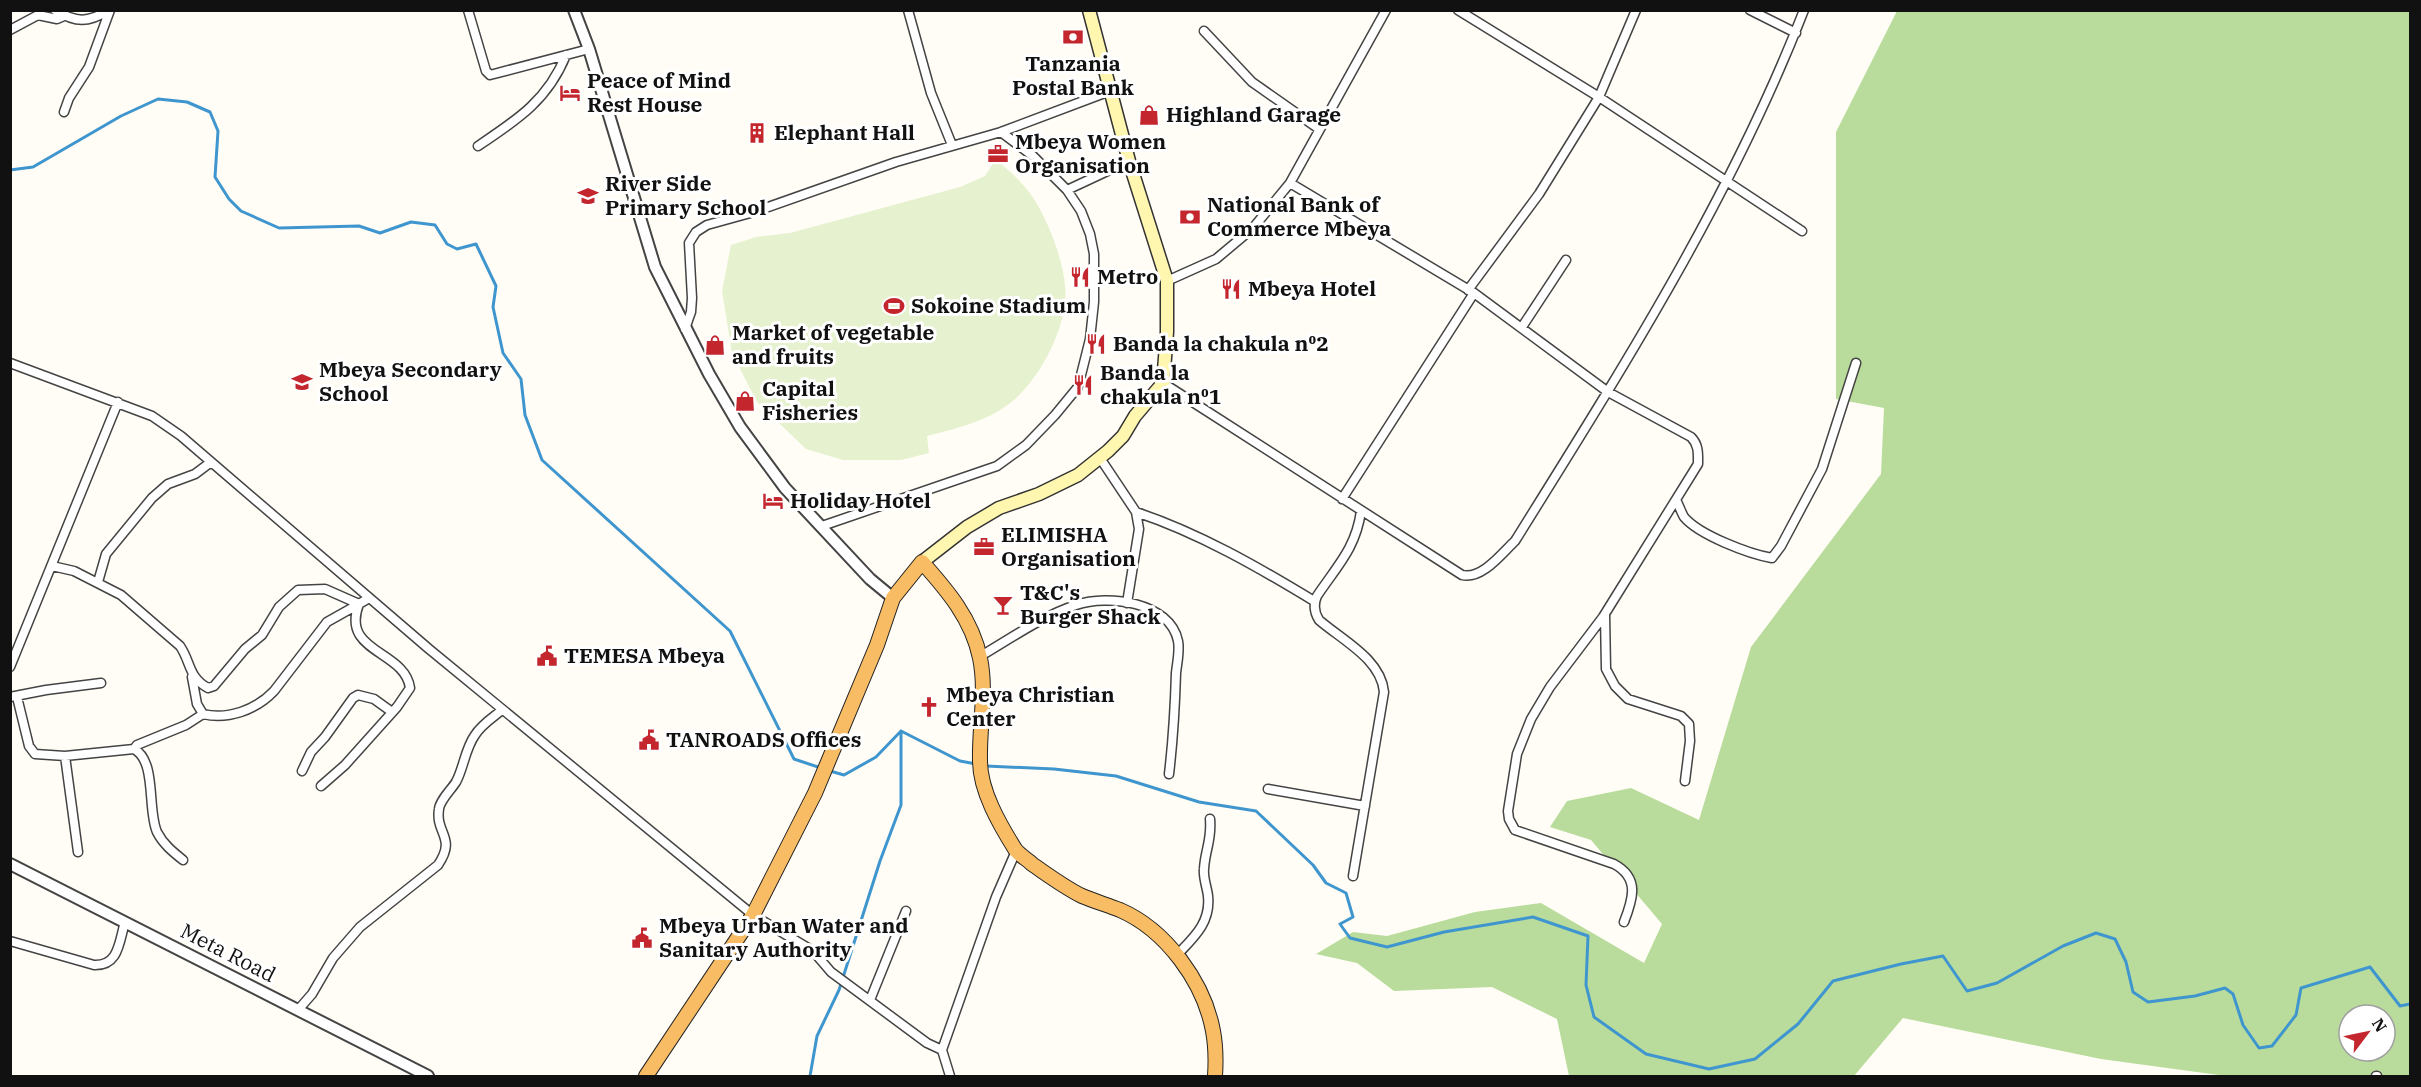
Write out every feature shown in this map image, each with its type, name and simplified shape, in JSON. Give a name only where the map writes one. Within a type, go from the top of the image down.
[{"type":"highway","points":[[646,1077],[753,915],[815,793],[877,645],[893,598],[922,562],[950,593],[961,612],[980,657],[983,690],[980,764],[982,778],[992,805],[1016,852],[1082,896],[1122,911],[1157,933],[1193,979],[1213,1029],[1216,1053],[1215,1077]]},
{"type":"main road","points":[[922,562],[967,527],[999,508],[1040,494],[1078,475],[1123,436],[1135,416],[1163,383],[1167,332],[1167,281],[1129,161],[1089,10]]},
{"type":"street","points":[[55,10],[64,16],[86,21],[95,19],[109,10]]},
{"type":"street","points":[[64,112],[69,98],[89,67],[109,10]]},
{"type":"street","points":[[468,10],[489,75],[589,49]]},
{"type":"street","points":[[574,10],[589,49],[655,267],[708,374],[740,427],[785,488],[870,579],[893,598]]},
{"type":"street","points":[[908,10],[931,93],[952,146]]},
{"type":"street","points":[[1167,281],[1216,259],[1253,228],[1290,183],[1386,10]]},
{"type":"street","points":[[1458,10],[1599,97],[1802,231]]},
{"type":"street","points":[[1342,499],[1471,291],[1539,194],[1599,97],[1636,10]]},
{"type":"street","points":[[1750,10],[1796,33]]},
{"type":"street","points":[[1163,383],[1462,575],[1474,575],[1491,564],[1515,541],[1608,392],[1728,180],[1796,33],[1804,10]]},
{"type":"street","points":[[10,30],[38,15],[57,19],[64,16]]},
{"type":"street","points":[[1204,31],[1252,82],[1319,129]]},
{"type":"street","points":[[478,146],[541,99],[555,80],[566,55]]},
{"type":"street","points":[[686,329],[692,298],[689,243],[696,232],[707,225],[754,212],[896,162],[1001,132],[1110,91]]},
{"type":"street","points":[[822,526],[997,466],[1026,445],[1078,387],[1090,339],[1094,303],[1094,254],[1090,234],[1081,211],[1067,190],[1034,156],[1001,132]]},
{"type":"street","points":[[1067,190],[1129,161]]},
{"type":"street","points":[[1290,183],[1471,291],[1608,392],[1695,441],[1698,448],[1698,464],[1605,614],[1550,687],[1532,718],[1517,754],[1508,815],[1515,830],[1623,869],[1630,878],[1632,889],[1632,901],[1624,922]]},
{"type":"street","points":[[1522,327],[1566,260]]},
{"type":"street","points":[[10,363],[152,416],[181,436],[502,710],[753,915],[813,951],[831,972],[927,1043],[942,1050]]},
{"type":"street","points":[[1676,500],[1683,516],[1698,529],[1759,556],[1772,558],[1781,546],[1821,469],[1856,363]]},
{"type":"street","points":[[10,667],[118,402]]},
{"type":"street","points":[[1100,458],[1136,512],[1139,529],[1127,603]]},
{"type":"street","points":[[98,582],[106,554],[152,498],[168,484],[195,474],[212,462]]},
{"type":"street","points":[[1353,876],[1384,692],[1383,682],[1375,667],[1319,620],[1315,612],[1314,601],[1351,546],[1358,532],[1361,511]]},
{"type":"street","points":[[1136,512],[1170,524],[1210,543],[1314,601]]},
{"type":"street","points":[[52,566],[74,571],[121,595],[180,646],[186,654],[197,704],[203,714]]},
{"type":"street","points":[[192,676],[205,687],[214,686],[245,650],[262,635],[279,607],[298,590],[325,589],[359,604]]},
{"type":"street","points":[[134,749],[137,744],[179,728],[203,714],[215,717],[230,715],[251,708],[266,699],[327,622],[369,597]]},
{"type":"street","points":[[980,657],[1020,633],[1078,604],[1127,603],[1151,609],[1167,620],[1178,642],[1175,718],[1169,774]]},
{"type":"street","points":[[321,786],[345,765],[409,691],[410,685],[402,671],[364,641],[356,631],[354,621],[359,604]]},
{"type":"street","points":[[1605,614],[1606,669],[1615,686],[1628,699],[1682,716],[1689,724],[1690,741],[1684,781]]},
{"type":"street","points":[[101,683],[46,690],[14,697],[32,752],[64,756],[134,749],[144,757],[147,764],[153,819],[157,831],[170,850],[183,860]]},
{"type":"street","points":[[302,771],[311,752],[325,737],[353,698],[358,695],[374,699],[392,712]]},
{"type":"street","points":[[298,1010],[312,994],[333,958],[360,927],[438,865],[446,854],[445,837],[438,820],[439,806],[461,772],[474,736],[483,725],[502,710]]},
{"type":"street","points":[[64,756],[78,852]]},
{"type":"street","points":[[1268,789],[1365,806]]},
{"type":"street","points":[[1177,956],[1199,931],[1206,917],[1208,897],[1204,869],[1210,844],[1210,819]]},
{"type":"street","points":[[950,1077],[942,1050],[996,897],[1016,852]]},
{"type":"street","name":"Meta Road","points":[[10,864],[428,1077]]},
{"type":"street","points":[[870,1000],[906,911]]},
{"type":"street","points":[[10,941],[94,965],[105,965],[112,961],[125,922]]},
{"type":"green space","points":[[1897,11],[2410,11],[2410,1076],[2226,1076],[2101,1059],[1903,1018],[1854,1076],[1569,1076],[1557,1019],[1492,987],[1394,991],[1357,963],[1316,954],[1353,932],[1387,936],[1475,912],[1541,903],[1644,963],[1662,924],[1591,840],[1550,827],[1567,801],[1631,788],[1699,820],[1751,647],[1881,474],[1884,408],[1836,399],[1836,132]]},
{"type":"green space","name":"Sokoine Stadium","points":[[996,159],[1030,193],[1045,219],[1061,263],[1065,285],[1063,315],[1058,331],[1052,347],[1035,376],[1015,399],[995,413],[973,423],[927,436],[929,453],[901,460],[843,460],[806,449],[757,402],[732,353],[722,291],[731,245],[756,237],[790,233],[960,187],[985,176]]},
{"type":"waterway","points":[[10,170],[33,167],[121,116],[158,99],[187,102],[210,112],[218,131],[215,177],[229,199],[241,211],[279,228],[359,226],[380,233],[411,222],[435,225],[447,244],[457,249],[476,244],[496,286],[493,307],[503,353],[521,379],[525,415],[542,460],[730,631],[794,759],[821,768]]},
{"type":"waterway","points":[[901,731],[960,761],[976,764]]},
{"type":"waterway","points":[[830,771],[844,775],[876,757],[901,731]]},
{"type":"waterway","points":[[810,1076],[817,1036],[839,990],[880,861],[901,805],[901,731]]},
{"type":"waterway","points":[[986,766],[1054,769],[1116,776],[1199,802],[1256,811],[1313,865],[1326,883],[1346,893],[1353,917],[1340,924],[1350,938],[1387,947],[1444,932],[1533,917],[1588,936],[1586,985],[1594,1017],[1646,1054],[1709,1069],[1755,1059],[1798,1024],[1833,981],[1943,956],[1967,991],[1997,983],[2063,946],[2096,933],[2115,939],[2126,962],[2133,992],[2148,1002],[2195,996],[2225,988],[2233,994],[2243,1025],[2259,1048],[2272,1046],[2296,1015],[2301,988],[2370,967],[2400,1006],[2410,1004]]},
{"type":"place","name":"Tanzania Postal Bank","points":[[1073,37]]},
{"type":"place","name":"Peace of Mind Rest House","points":[[570,93]]},
{"type":"place","name":"Highland Garage","points":[[1149,115]]},
{"type":"place","name":"Elephant Hall","points":[[757,133]]},
{"type":"place","name":"Mbeya Women Organisation","points":[[998,154]]},
{"type":"place","name":"River Side Primary School","points":[[588,196]]},
{"type":"place","name":"National Bank of Commerce Mbeya","points":[[1190,217]]},
{"type":"place","name":"Metro","points":[[1080,277]]},
{"type":"place","name":"Mbeya Hotel","points":[[1231,289]]},
{"type":"place","name":"Sokoine Stadium","points":[[894,306]]},
{"type":"place","name":"Banda la chakula n⁰2","points":[[1096,344]]},
{"type":"place","name":"Market of vegetable and fruits","points":[[715,345]]},
{"type":"place","name":"Mbeya Secondary School","points":[[302,382]]},
{"type":"place","name":"Banda la chakula n⁰1","points":[[1083,385]]},
{"type":"place","name":"Capital Fisheries","points":[[745,401]]},
{"type":"place","name":"Holiday Hotel","points":[[773,501]]},
{"type":"place","name":"ELIMISHA Organisation","points":[[984,547]]},
{"type":"place","name":"T&C's Burger Shack","points":[[1003,605]]},
{"type":"place","name":"TEMESA Mbeya","points":[[547,656]]},
{"type":"place","name":"Mbeya Christian Center","points":[[929,707]]},
{"type":"place","name":"TANROADS Offices","points":[[649,740]]},
{"type":"place","name":"Mbeya Urban Water and Sanitary Authority","points":[[642,938]]}]
